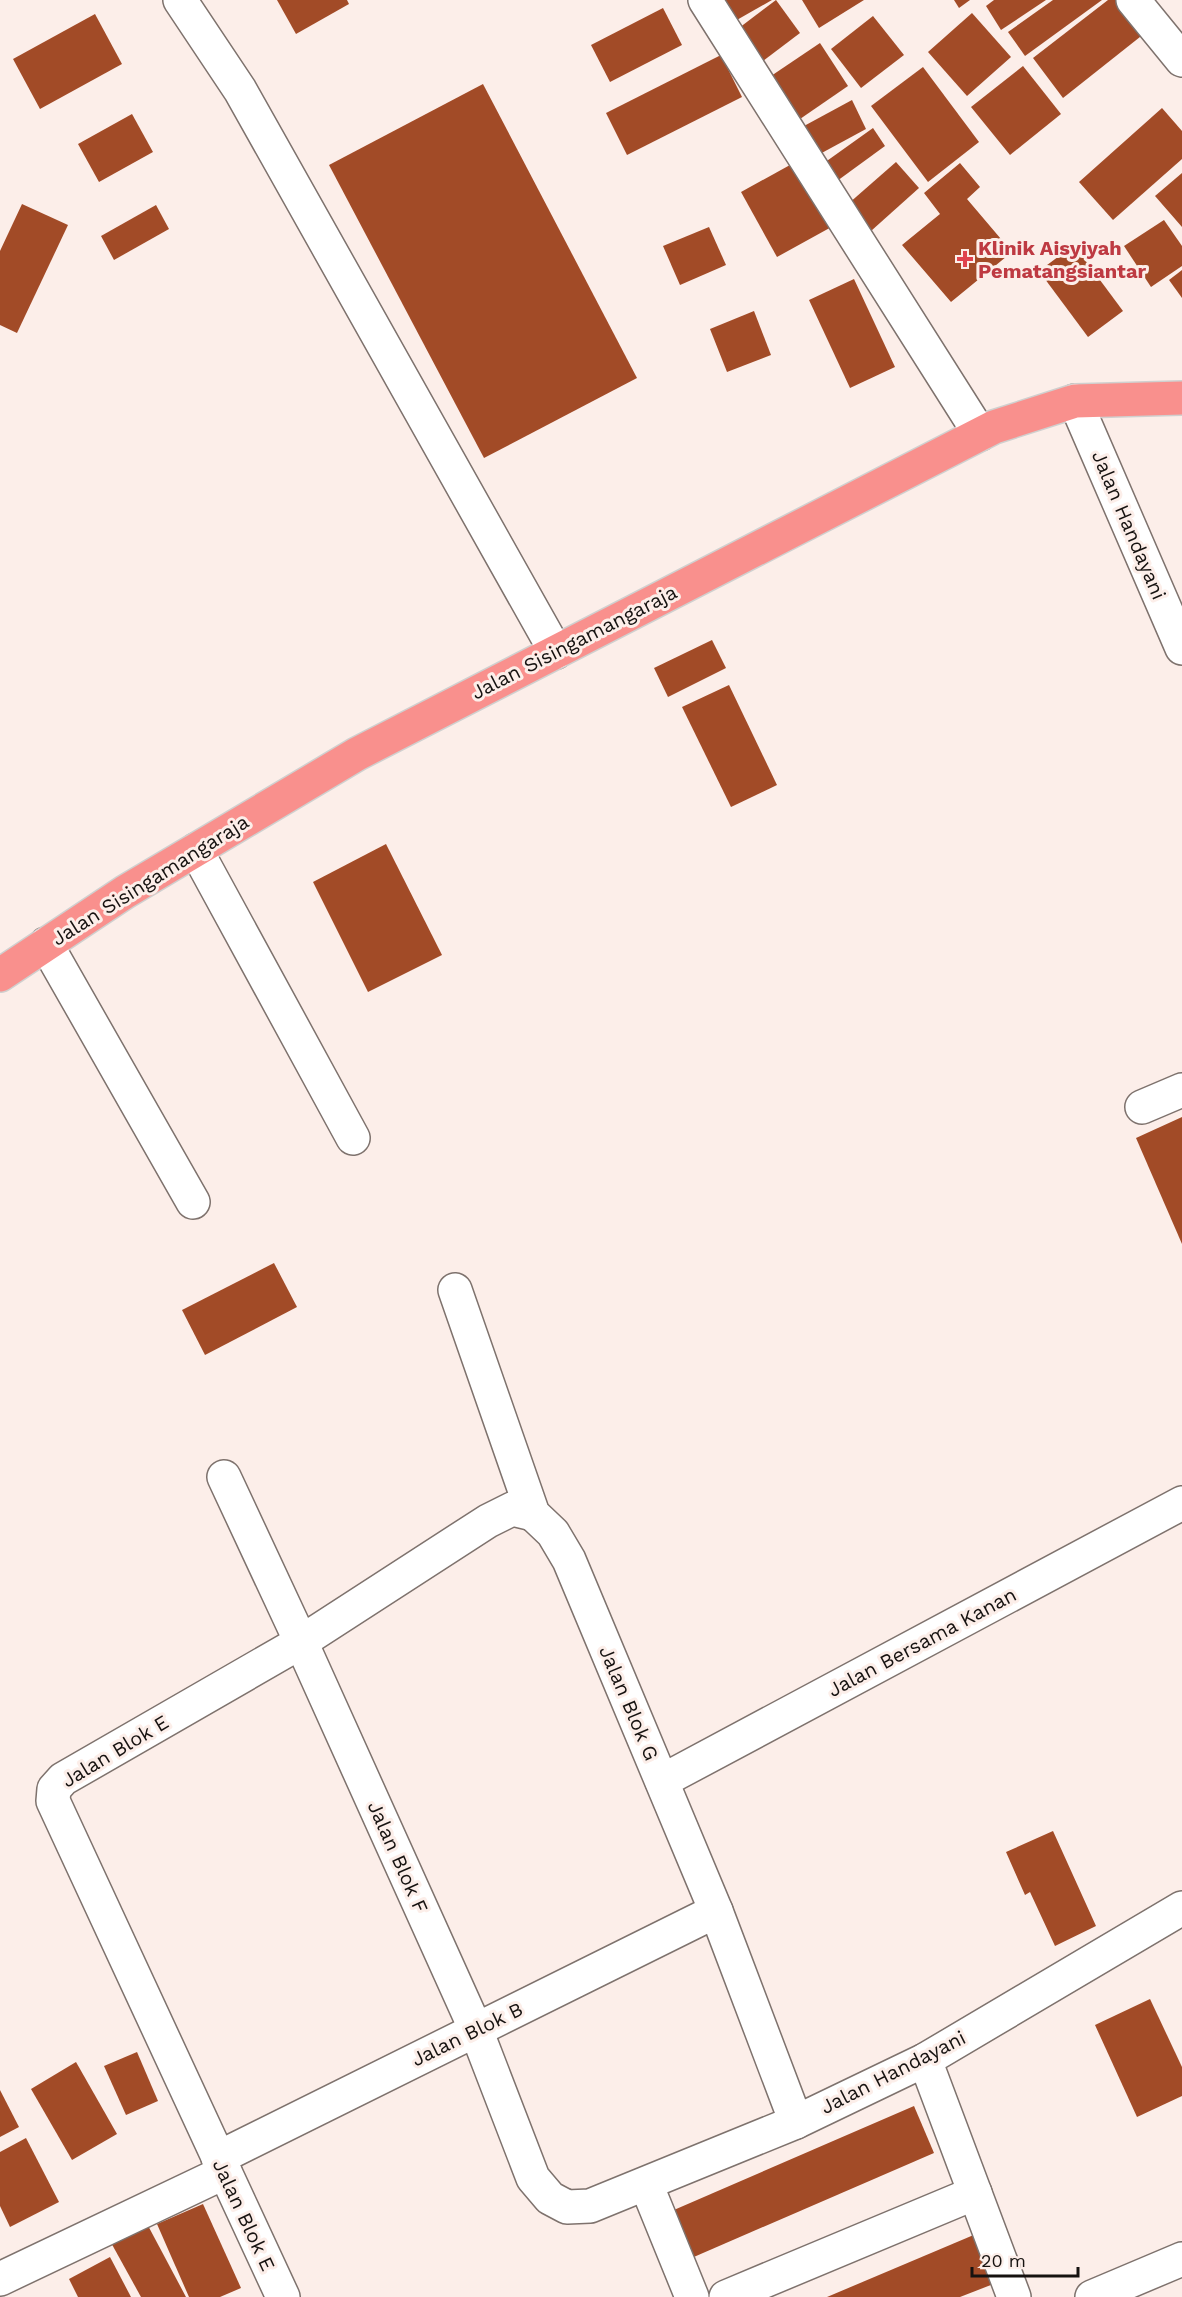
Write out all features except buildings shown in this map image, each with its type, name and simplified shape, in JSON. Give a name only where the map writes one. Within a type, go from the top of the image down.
[{"type":"highway","name":"Jalan Sisingamangaraja","points":[[0,975],[125,892],[357,754],[994,427],[1075,402],[1182,398]]},
{"type":"street","points":[[180,0],[240,90],[556,652]]},
{"type":"street","points":[[705,0],[980,434]]},
{"type":"street","points":[[1132,0],[1182,60]]},
{"type":"street","name":"Jalan Handayani","points":[[1075,402],[1182,648]]},
{"type":"street","points":[[196,850],[353,1138]]},
{"type":"street","points":[[46,944],[192,1202]]},
{"type":"street","points":[[1142,1107],[1182,1090]]},
{"type":"street","name":"Jalan Blok G","points":[[455,1290],[532,1514],[552,1533],[569,1560],[716,1911],[796,2122]]},
{"type":"street","name":"Jalan Blok F","points":[[224,1477],[476,2030],[533,2178],[550,2198],[567,2207],[590,2206]]},
{"type":"street","name":"Jalan Bersama Kanan","points":[[662,1782],[1182,1503]]},
{"type":"street","name":"Jalan Blok E","points":[[283,2297],[53,1801],[54,1789],[63,1779],[301,1642],[488,1521],[512,1509],[532,1514]]},
{"type":"street","name":"Jalan Handayani","points":[[590,2206],[796,2122],[925,2060],[1182,1908]]},
{"type":"street","name":"Jalan Blok B","points":[[0,2279],[476,2030],[716,1911]]},
{"type":"street","points":[[925,2060],[1014,2297]]},
{"type":"street","points":[[646,2184],[692,2297]]},
{"type":"street","points":[[726,2297],[975,2193]]},
{"type":"street","points":[[1092,2297],[1153,2285],[1182,2259]]},
{"type":"place","name":"Klinik Aisyiyah Pematangsiantar","points":[[965,259]]}]
